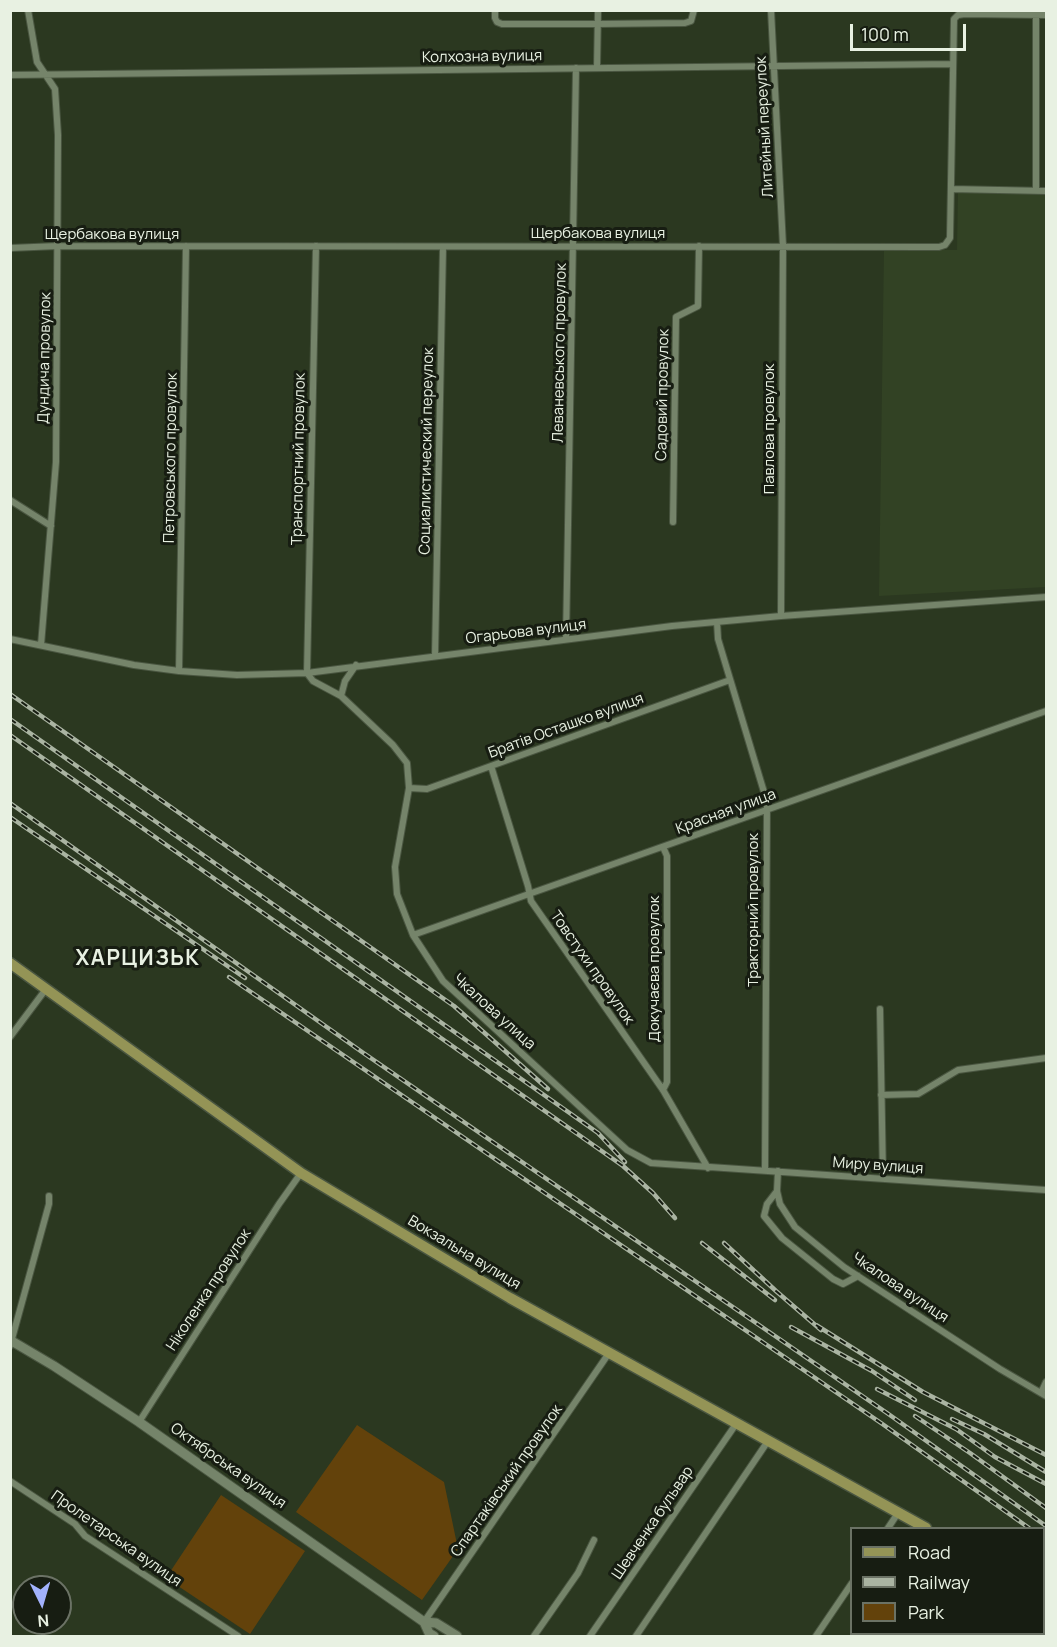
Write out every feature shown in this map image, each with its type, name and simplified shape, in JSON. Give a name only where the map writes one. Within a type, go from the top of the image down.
[{"type":"main road","name":"Вокзальна вулиця","points":[[10,963],[301,1173],[510,1298],[924,1527]]},
{"type":"main road","name":"Октябрська вулиця","points":[[11,1342],[54,1366],[139,1422],[424,1622],[436,1623],[457,1636]]},
{"type":"main road","name":"Октябрська вулиця","points":[[424,1622],[429,1633],[434,1636]]},
{"type":"street","name":"Дундича провулок","points":[[28,10],[37,62],[55,89],[58,135],[56,462],[41,645]]},
{"type":"street","points":[[495,10],[495,18],[502,24],[685,23],[691,21],[694,10]]},
{"type":"street","points":[[597,68],[598,10]]},
{"type":"street","name":"Литейный переулок","points":[[771,10],[783,244]]},
{"type":"street","name":"Щербакова вулиця","points":[[10,248],[783,244],[939,247],[945,245],[950,238],[954,19],[958,15],[965,14],[1036,15]]},
{"type":"street","points":[[1036,191],[1036,15],[1047,15]]},
{"type":"street","name":"Колхозна вулиця","points":[[10,75],[953,64]]},
{"type":"street","name":"Леваневського провулок","points":[[566,639],[576,68]]},
{"type":"street","points":[[951,189],[1047,191]]},
{"type":"street","name":"Павлова провулок","points":[[781,616],[783,244]]},
{"type":"street","name":"Петровського провулок","points":[[179,671],[186,246]]},
{"type":"street","name":"Транспортний провулок","points":[[307,673],[316,246]]},
{"type":"street","name":"Садовий провулок","points":[[674,522],[676,317],[698,306],[699,246]]},
{"type":"street","name":"Социалистический переулок","points":[[435,656],[443,247]]},
{"type":"street","points":[[10,500],[51,526]]},
{"type":"street","name":"Огарьова вулиця","points":[[10,639],[179,671],[237,675],[307,673],[717,621],[1047,597]]},
{"type":"street","name":"Тракторний провулок","points":[[717,621],[718,639],[767,802],[765,1170]]},
{"type":"street","points":[[341,696],[345,681],[356,665]]},
{"type":"street","name":"Чкалова улица","points":[[307,673],[313,681],[341,696],[393,745],[407,763],[409,788],[395,867],[398,894],[413,935],[442,981],[627,1150],[651,1163],[708,1168]]},
{"type":"street","name":"Братів Осташко вулиця","points":[[409,788],[427,789],[730,680]]},
{"type":"street","name":"Красная улица","points":[[413,935],[1047,711]]},
{"type":"street","name":"Товстухи провулок","points":[[491,766],[531,901],[663,1090],[708,1168]]},
{"type":"street","name":"Докучаєва провулок","points":[[663,847],[667,856],[667,1082],[663,1090]]},
{"type":"street","points":[[10,1037],[46,989]]},
{"type":"street","points":[[880,1009],[883,1179]]},
{"type":"street","points":[[881,1095],[918,1094],[958,1070],[1047,1058]]},
{"type":"street","name":"Миру вулиця","points":[[708,1168],[1047,1190]]},
{"type":"street","name":"Чкалова вулиця","points":[[778,1171],[777,1191],[780,1203],[795,1227],[858,1276],[1000,1369],[1044,1394]]},
{"type":"street","name":"Ніколенка провулок","points":[[139,1422],[301,1173]]},
{"type":"street","points":[[777,1191],[767,1204],[764,1216],[782,1238],[833,1279],[843,1284],[858,1276]]},
{"type":"street","points":[[11,1342],[49,1196]]},
{"type":"street","name":"Спартаківський провулок","points":[[424,1622],[609,1353]]},
{"type":"street","points":[[1044,1394],[1047,1382]]},
{"type":"street","name":"Шевченка бульвар","points":[[590,1636],[736,1424]]},
{"type":"street","points":[[636,1636],[768,1442]]},
{"type":"street","name":"Пролетарська вулиця","points":[[10,1481],[75,1524],[85,1536],[238,1636]]},
{"type":"street","points":[[889,1527],[898,1513]]},
{"type":"street","points":[[534,1636],[578,1573],[594,1540]]},
{"type":"street","points":[[816,1636],[850,1586]]},
{"type":"shaded area","points":[[958,192],[1046,194],[1046,587],[879,596],[884,250],[957,250]]},
{"type":"green space","points":[[357,1425],[444,1482],[458,1549],[422,1600],[296,1512]]},
{"type":"green space","points":[[221,1495],[305,1551],[250,1634],[166,1578]]},
{"type":"railway","points":[[10,694],[454,1006],[548,1089]]},
{"type":"railway","points":[[10,719],[598,1133],[625,1162]]},
{"type":"railway","points":[[10,735],[623,1166],[653,1193],[675,1218]]},
{"type":"railway","points":[[10,803],[362,1052],[887,1413],[1046,1526]]},
{"type":"railway","points":[[10,817],[245,978]]},
{"type":"railway","points":[[229,977],[881,1423],[1028,1527]]},
{"type":"railway","points":[[702,1243],[775,1300]]},
{"type":"railway","points":[[724,1243],[821,1330]]},
{"type":"railway","points":[[816,1325],[923,1392],[1046,1455]]},
{"type":"railway","points":[[791,1327],[872,1371],[915,1400]]},
{"type":"railway","points":[[877,1389],[956,1429],[995,1457],[1046,1484]]},
{"type":"railway","points":[[915,1416],[1046,1508]]},
{"type":"railway","points":[[952,1419],[984,1434],[1046,1472]]},
{"type":"district","name":"ХАРЦИЗЬК","points":[[138,959]]}]
